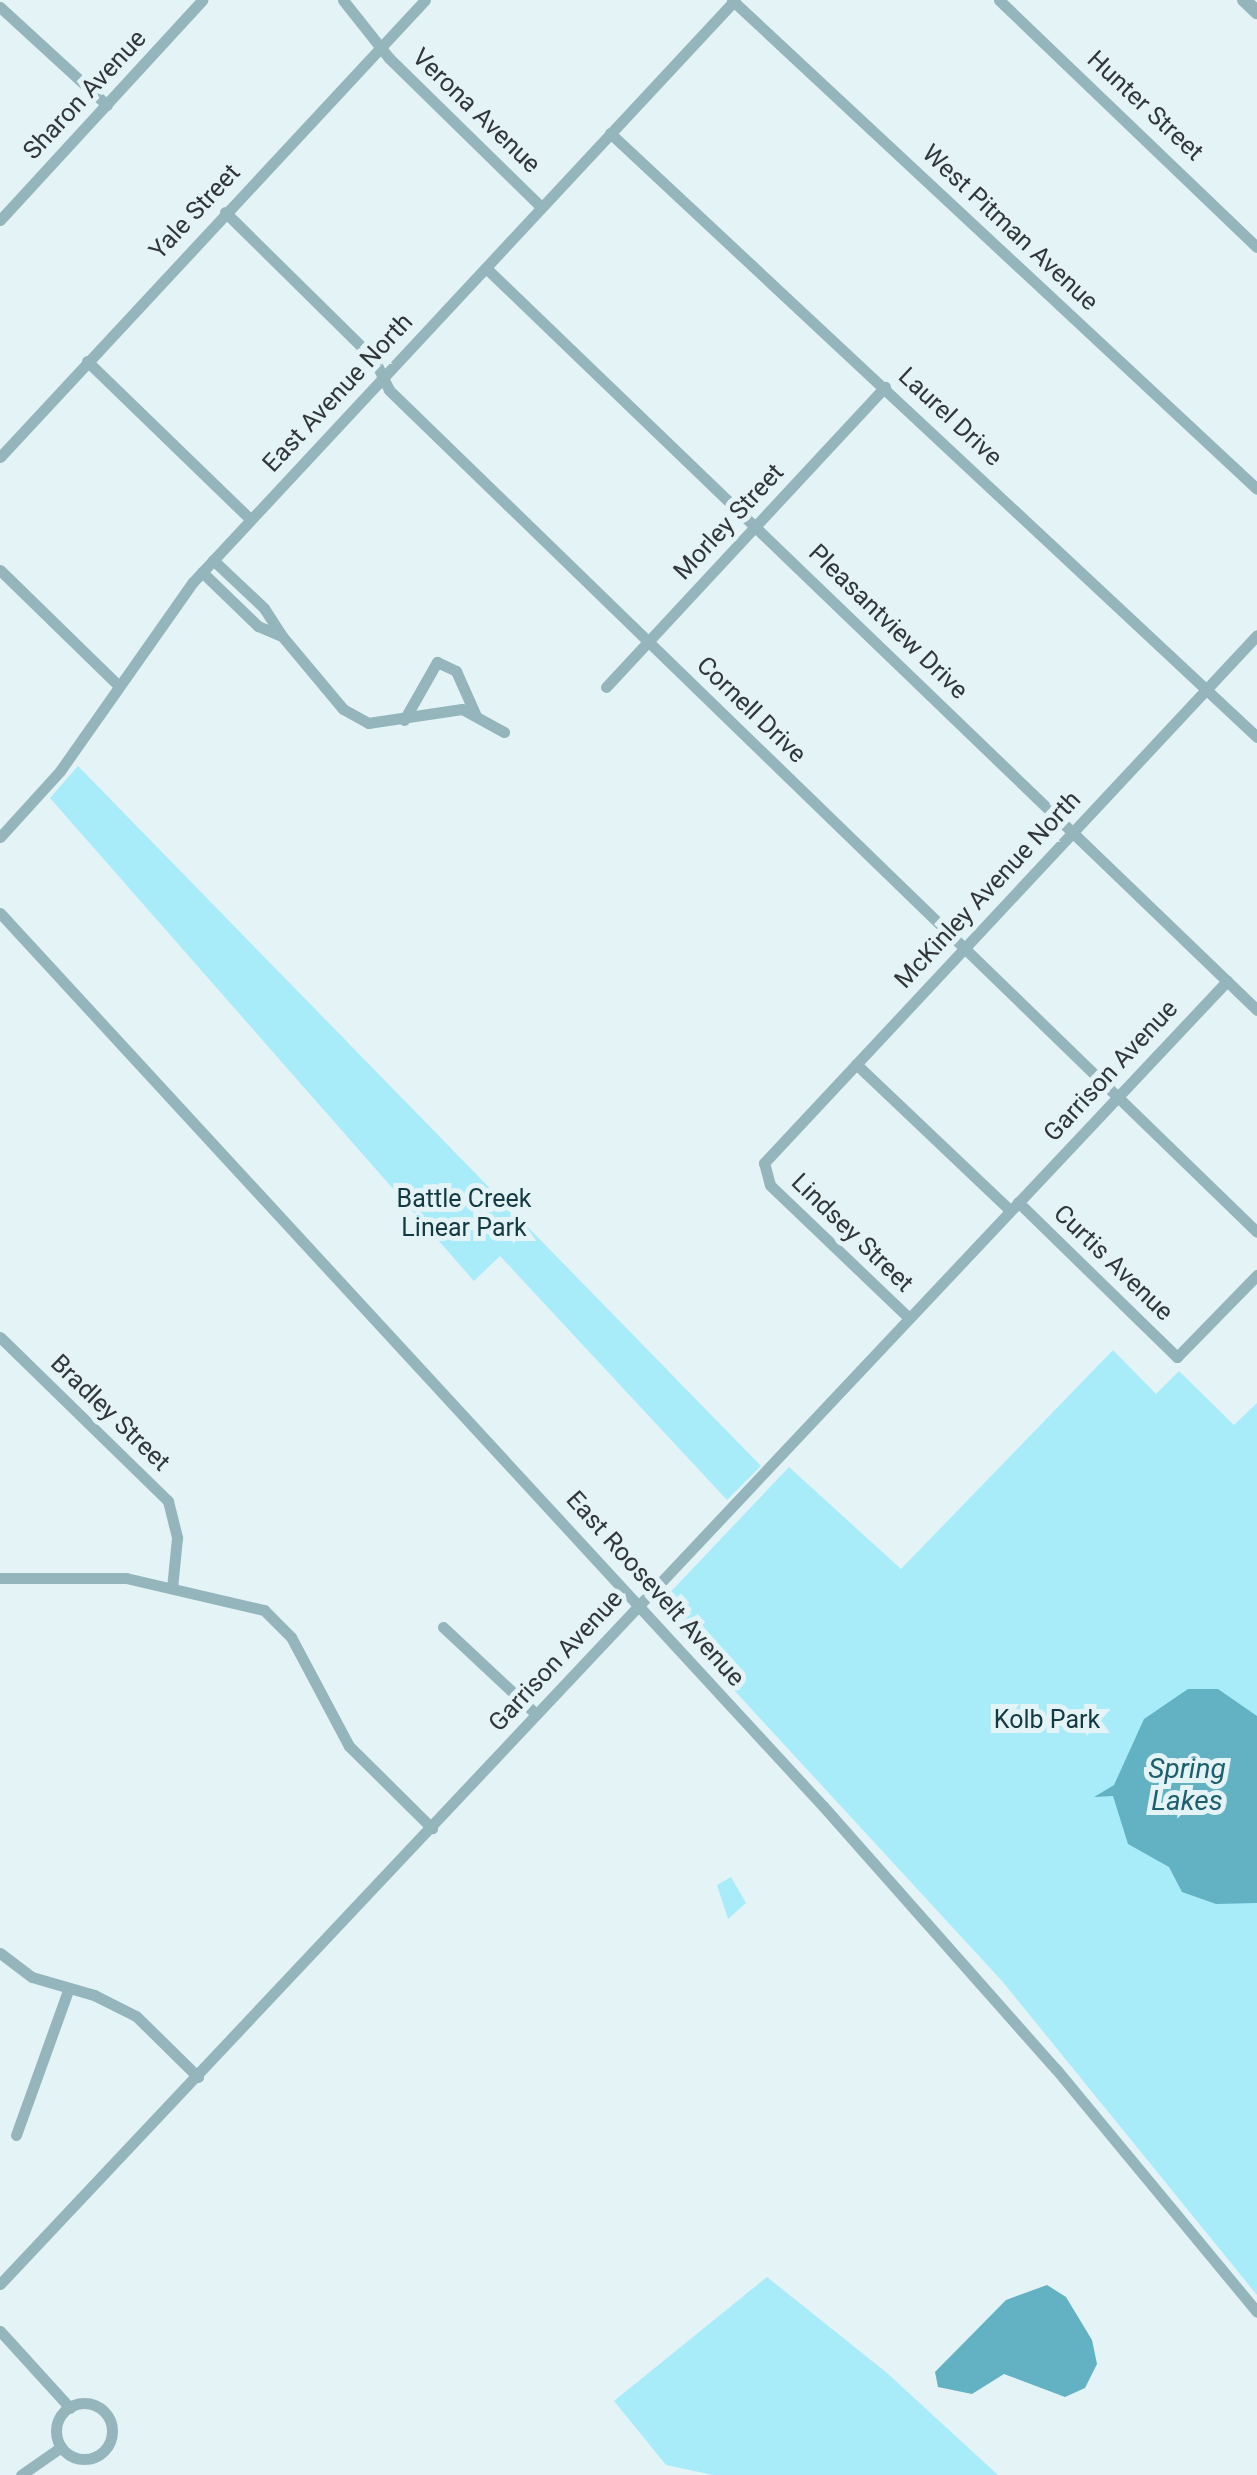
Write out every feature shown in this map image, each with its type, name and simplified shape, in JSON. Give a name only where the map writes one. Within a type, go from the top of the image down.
[{"type":"street","name":"Sharon Avenue","points":[[0,220],[202,0]]},
{"type":"street","name":"Verona Avenue","points":[[343,0],[383,46],[542,207]]},
{"type":"street","name":"Yale Street","points":[[0,456],[425,0]]},
{"type":"street","name":"East Avenue North","points":[[0,836],[60,772],[202,572],[734,0]]},
{"type":"street","name":"West Pitman Avenue","points":[[734,0],[1257,489]]},
{"type":"street","name":"Hunter Street","points":[[999,0],[1257,246]]},
{"type":"street","points":[[1244,0],[1257,12]]},
{"type":"street","points":[[0,6],[107,104]]},
{"type":"street","name":"Laurel Drive","points":[[610,134],[1257,737]]},
{"type":"street","name":"Cornell Drive","points":[[225,212],[374,359],[382,378],[648,642],[1257,1232]]},
{"type":"street","name":"Pleasantview Drive","points":[[486,268],[1257,1010]]},
{"type":"street","points":[[87,361],[251,520]]},
{"type":"street","name":"Morley Street","points":[[606,687],[885,387]]},
{"type":"street","points":[[213,560],[264,608],[282,636],[344,710],[368,722],[462,710],[504,732]]},
{"type":"street","points":[[0,570],[119,686]]},
{"type":"street","points":[[202,572],[258,626],[282,636]]},
{"type":"street","name":"McKinley Avenue North","points":[[766,1178],[768,1155],[1257,635]]},
{"type":"street","points":[[404,720],[437,662],[456,671],[476,716]]},
{"type":"street","name":"East Roosevelt Avenue","points":[[0,914],[640,1604],[1044,2055],[1257,2312]]},
{"type":"street","name":"Garrison Avenue","points":[[0,2284],[1227,981]]},
{"type":"street","name":"Curtis Avenue","points":[[856,1064],[1177,1357],[1257,1275]]},
{"type":"street","name":"Lindsey Street","points":[[766,1178],[909,1318]]},
{"type":"street","name":"Bradley Street","points":[[0,1337],[168,1501],[177,1538],[172,1588]]},
{"type":"street","points":[[0,1578],[83,1574],[172,1588],[264,1610],[292,1637],[348,1746],[432,1828]]},
{"type":"street","points":[[443,1627],[536,1714]]},
{"type":"street","points":[[0,1954],[32,1977],[136,2016],[198,2077]]},
{"type":"street","points":[[16,2135],[69,1988]]},
{"type":"street","points":[[0,2331],[70,2408]]},
{"type":"street","points":[[90,2404],[103,2410],[112,2438],[93,2459],[78,2459],[61,2447],[56,2425],[70,2408],[90,2404]]},
{"type":"street","points":[[21,2475],[61,2447]]},
{"type":"green space","name":"Battle Creek Linear Park","points":[[78,766],[761,1466],[727,1500],[500,1256],[474,1281],[50,798]]},
{"type":"green space","name":"Kolb Park","points":[[1113,1350],[1156,1394],[1179,1371],[1234,1425],[1257,1403],[1257,2295],[1002,1981],[662,1612],[662,1601],[789,1467],[901,1569]]},
{"type":"green space","points":[[731,1877],[746,1903],[728,1919],[717,1885]]},
{"type":"green space","points":[[767,2277],[887,2373],[998,2475],[713,2475],[666,2465],[614,2401]]},
{"type":"water","name":"Spring Lakes","points":[[1188,1689],[1218,1689],[1257,1716],[1257,1903],[1216,1904],[1182,1892],[1169,1867],[1128,1844],[1113,1796],[1094,1797],[1114,1785],[1144,1719]]},
{"type":"water","points":[[1047,2285],[1066,2297],[1092,2340],[1097,2364],[1085,2388],[1065,2397],[1004,2374],[972,2394],[938,2387],[935,2372],[1006,2300]]}]
